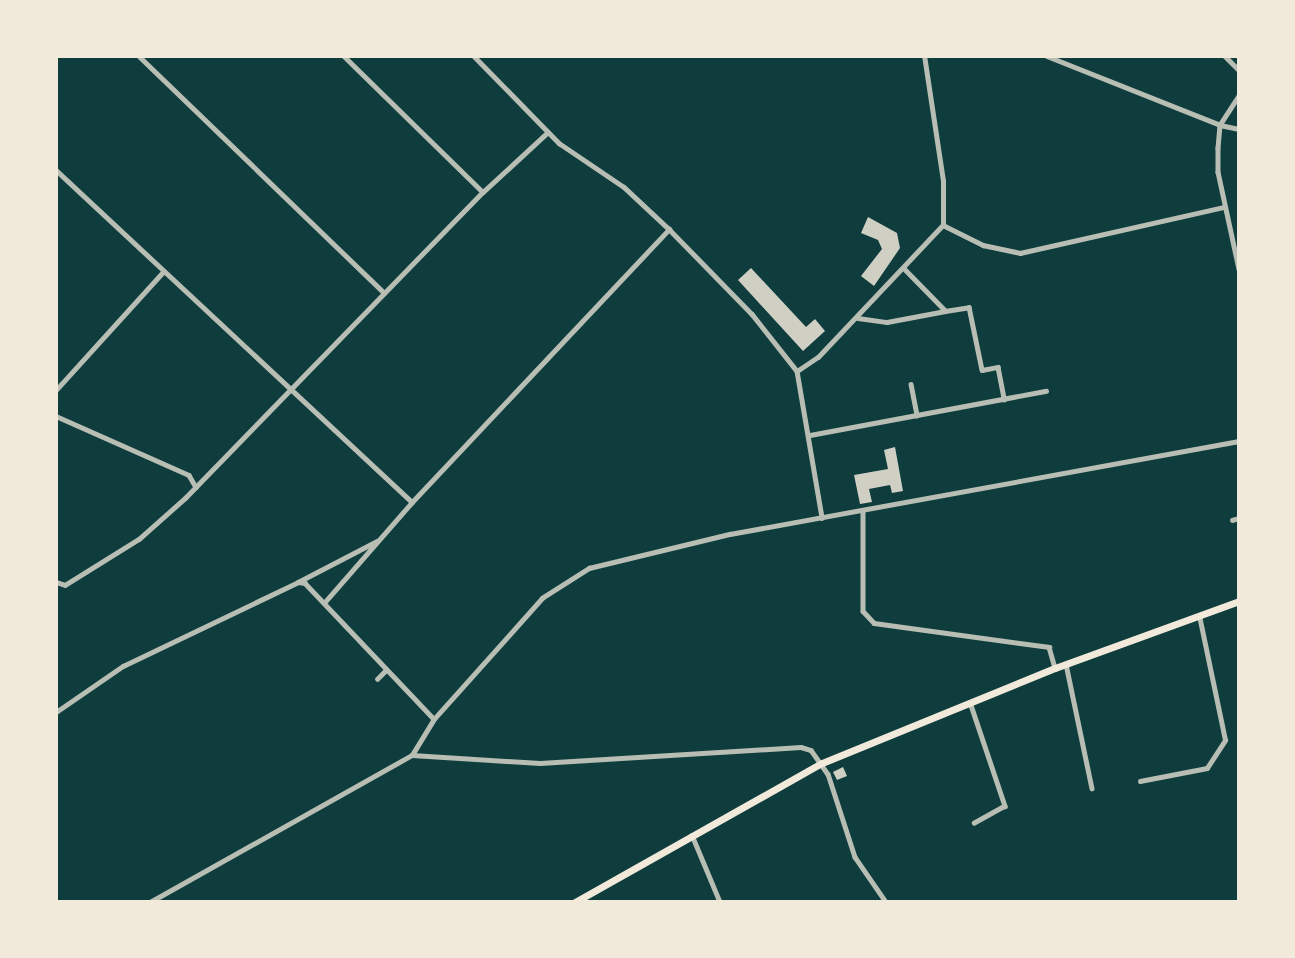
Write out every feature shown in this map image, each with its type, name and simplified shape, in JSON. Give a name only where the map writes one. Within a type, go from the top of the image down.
[{"type":"main road","points":[[575,902],[822,763],[970,701],[1239,601]]},
{"type":"street","points":[[139,56],[384,293]]},
{"type":"street","points":[[344,56],[483,192]]},
{"type":"street","points":[[474,56],[548,132],[624,187],[668,229],[752,314],[797,371],[822,518]]},
{"type":"street","points":[[797,371],[857,318],[905,270],[943,225],[943,181],[923,56]]},
{"type":"street","points":[[1047,56],[1220,125],[1239,129]]},
{"type":"street","points":[[1225,56],[1239,70]]},
{"type":"street","points":[[1239,96],[1220,125],[1218,172],[1239,269]]},
{"type":"street","points":[[56,591],[139,539],[196,487],[483,192],[548,132]]},
{"type":"street","points":[[56,170],[290,392],[412,502]]},
{"type":"street","points":[[943,225],[983,245],[1020,253],[1224,207]]},
{"type":"street","points":[[324,603],[412,502],[668,229]]},
{"type":"street","points":[[905,270],[945,311]]},
{"type":"street","points":[[56,390],[163,272]]},
{"type":"street","points":[[857,318],[887,322],[969,307],[982,370],[998,367],[1004,399]]},
{"type":"street","points":[[911,384],[917,415]]},
{"type":"street","points":[[810,435],[1046,391]]},
{"type":"street","points":[[56,416],[190,475],[196,487]]},
{"type":"street","points":[[150,902],[412,755],[434,719],[542,598],[589,568],[822,518],[1239,441]]},
{"type":"street","points":[[863,510],[863,611],[874,623],[1048,647],[1055,668]]},
{"type":"street","points":[[1232,520],[1239,518]]},
{"type":"street","points":[[56,712],[123,666],[381,539]]},
{"type":"street","points":[[56,582],[65,585]]},
{"type":"street","points":[[298,582],[324,603],[434,719]]},
{"type":"street","points":[[1140,782],[1207,768],[1226,740],[1199,616]]},
{"type":"street","points":[[1066,664],[1092,788]]},
{"type":"street","points":[[377,678],[386,670]]},
{"type":"street","points":[[970,701],[1005,806],[974,823]]},
{"type":"street","points":[[412,755],[540,762],[792,746],[811,750],[822,763],[855,857],[886,902]]},
{"type":"street","points":[[692,835],[720,902]]},
{"type":"building","points":[[868,217],[897,233],[900,248],[874,286],[861,276],[882,249],[878,240],[861,233]]},
{"type":"building","points":[[751,268],[806,327],[815,319],[825,331],[803,351],[738,280]]},
{"type":"building","points":[[895,447],[903,491],[892,493],[890,485],[869,489],[872,502],[860,504],[854,475],[888,469],[884,450]]},
{"type":"building","points":[[843,767],[847,776],[837,780],[833,772]]}]
